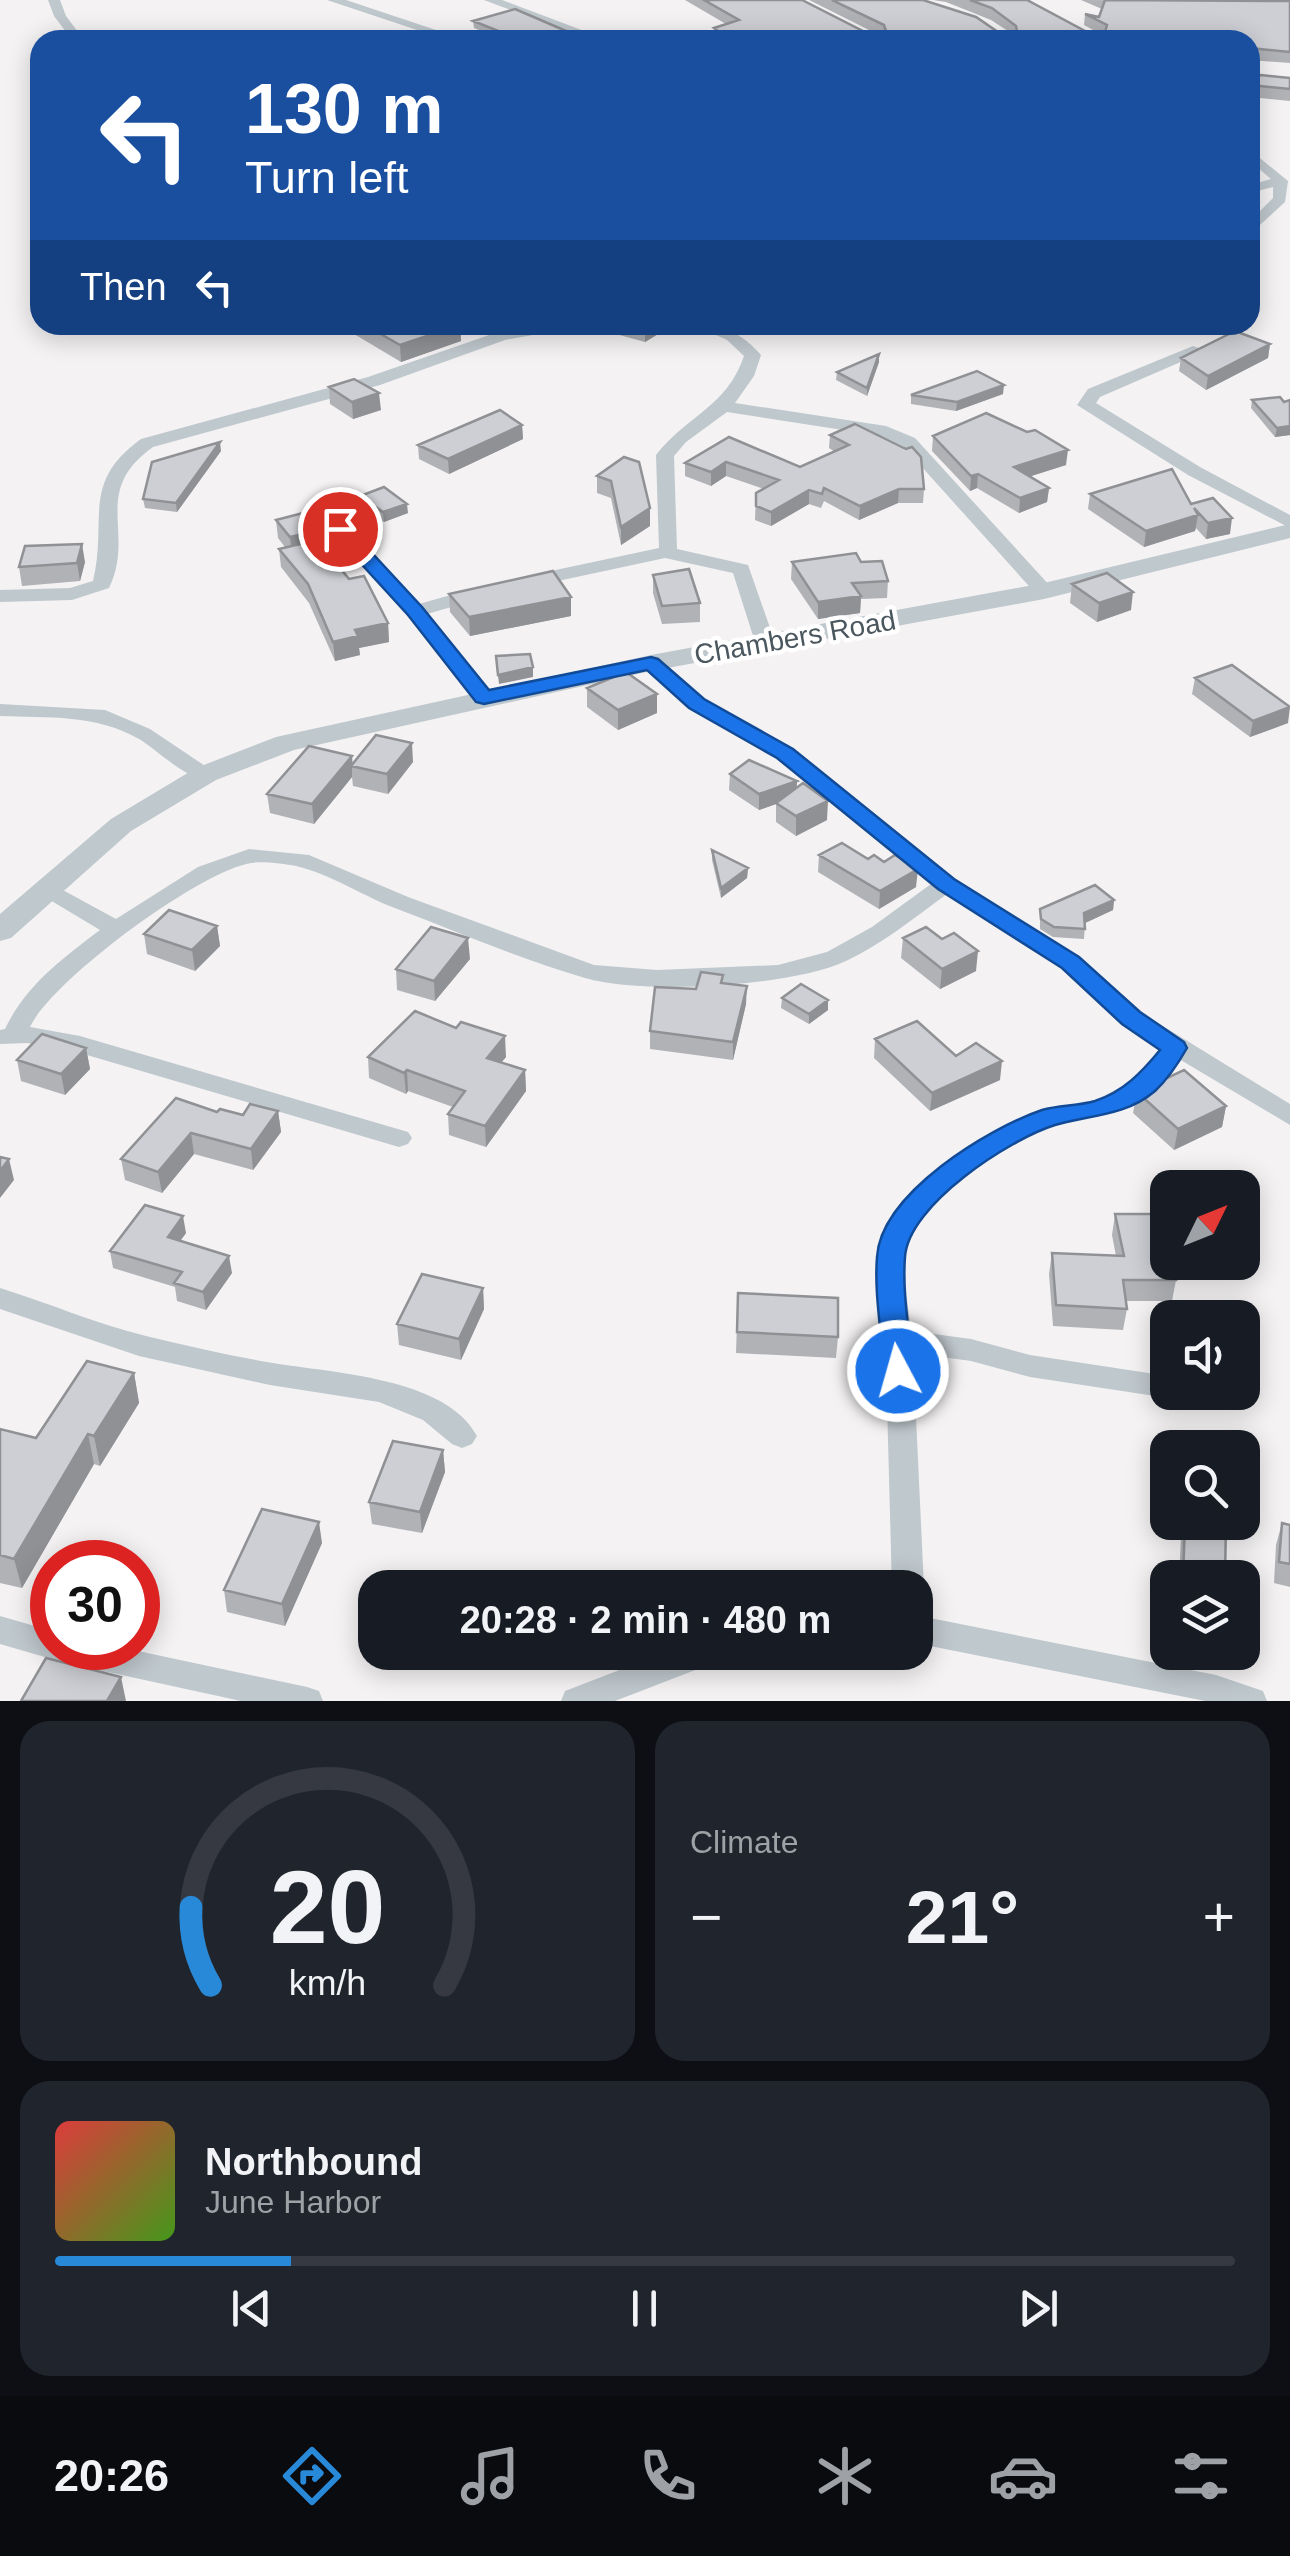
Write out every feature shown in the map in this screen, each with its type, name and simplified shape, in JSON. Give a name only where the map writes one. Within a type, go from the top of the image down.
[{"type":"street","points":[[54,0],[70,30]]},
{"type":"street","points":[[333,0],[428,30]]},
{"type":"street","points":[[490,0],[574,30]]},
{"type":"street","points":[[1260,79],[1290,83]]},
{"type":"street","points":[[1260,162],[1281,180]]},
{"type":"street","points":[[1260,186],[1281,180]]},
{"type":"street","points":[[1260,220],[1280,199],[1281,180]]},
{"type":"street","points":[[0,596],[72,594],[102,584],[110,558],[108,478],[124,456],[147,443],[374,381],[507,335]]},
{"type":"street","points":[[664,552],[668,548],[665,455],[680,438],[724,406],[746,376],[753,355],[728,335]]},
{"type":"street","points":[[1193,351],[1094,393],[1086,405],[1194,471],[1290,522]]},
{"type":"street","points":[[724,406],[886,430],[909,442],[1044,591]]},
{"type":"street","points":[[340,529],[415,611],[484,698]]},
{"type":"street","name":"Chambers Road","points":[[0,931],[121,824],[206,774],[286,744],[651,663],[1044,591],[1290,531]]},
{"type":"street","points":[[415,611],[664,552],[741,569],[764,642]]},
{"type":"street","points":[[651,663],[697,704],[785,754],[946,884],[1070,963],[1131,1018],[1290,1116]]},
{"type":"street","points":[[0,710],[38,708],[98,714],[143,732],[206,774]]},
{"type":"street","points":[[399,1138],[71,1042],[7,1036],[28,1006],[67,966],[116,929],[206,872],[249,856],[301,860],[400,902],[591,972],[713,978],[778,973],[835,957],[880,932],[946,884]]},
{"type":"street","points":[[48,888],[116,929]]},
{"type":"street","points":[[907,1570],[902,1403],[890,1253],[904,1222],[933,1188],[1006,1135],[1052,1117],[1102,1108],[1145,1085],[1175,1048]]},
{"type":"street","points":[[0,1298],[139,1345],[270,1374],[383,1391],[433,1412],[462,1436]]},
{"type":"street","points":[[895,1340],[971,1350],[1030,1366],[1150,1384]]},
{"type":"street","points":[[0,1630],[30,1639]]},
{"type":"street","points":[[933,1633],[1216,1689],[1251,1701]]},
{"type":"street","points":[[149,1670],[255,1697],[307,1701]]},
{"type":"street","points":[[577,1701],[658,1670]]},
{"type":"building","points":[[704,0],[802,0],[861,30],[714,28],[739,20]]},
{"type":"building","points":[[832,0],[923,0],[976,17],[995,30],[886,30],[884,25]]},
{"type":"building","points":[[970,0],[1027,0],[1083,30],[1017,30],[992,8]]},
{"type":"building","points":[[1105,0],[1290,1],[1290,52],[1260,49],[1260,30],[1106,30],[1107,25],[1085,14],[1099,17]]},
{"type":"building","points":[[515,9],[564,30],[496,30],[473,21]]},
{"type":"building","points":[[1260,75],[1290,78],[1290,89],[1260,86]]},
{"type":"building","points":[[382,335],[430,335],[400,345]]},
{"type":"building","points":[[1227,335],[1246,335],[1270,344],[1208,376],[1181,358]]},
{"type":"building","points":[[879,354],[867,388],[837,372]]},
{"type":"building","points":[[977,371],[1004,385],[957,402],[911,395]]},
{"type":"building","points":[[354,379],[379,393],[352,402],[329,387]]},
{"type":"building","points":[[1280,397],[1284,402],[1290,400],[1290,426],[1277,428],[1252,400]]},
{"type":"building","points":[[500,410],[522,425],[448,459],[418,445]]},
{"type":"building","points":[[986,413],[1027,432],[1035,430],[1068,450],[1014,467],[1049,488],[1020,498],[978,474],[971,476],[933,436]]},
{"type":"building","points":[[855,424],[906,449],[912,447],[921,457],[924,489],[899,489],[860,506],[824,488],[822,494],[809,490],[771,512],[756,506],[756,493],[779,480],[726,462],[711,472],[685,463],[729,437],[800,467],[849,445],[830,435]]},
{"type":"building","points":[[220,442],[176,503],[143,499],[152,462]]},
{"type":"building","points":[[624,457],[639,462],[650,508],[621,527],[611,481],[597,476]]},
{"type":"building","points":[[1172,469],[1191,504],[1213,498],[1232,518],[1208,523],[1194,508],[1198,515],[1146,531],[1090,494]]},
{"type":"building","points":[[384,487],[407,504],[383,512],[360,496]]},
{"type":"building","points":[[326,507],[338,526],[290,537],[276,520]]},
{"type":"building","points":[[317,540],[349,579],[364,576],[388,623],[355,630],[358,636],[333,642],[308,584],[279,549]]},
{"type":"building","points":[[82,544],[77,563],[19,567],[25,546]]},
{"type":"building","points":[[856,553],[861,562],[882,561],[888,581],[852,583],[861,596],[818,602],[792,562]]},
{"type":"building","points":[[689,569],[700,603],[662,606],[653,575]]},
{"type":"building","points":[[553,571],[571,597],[469,617],[449,594]]},
{"type":"building","points":[[1107,573],[1133,592],[1099,603],[1072,584]]},
{"type":"building","points":[[530,654],[533,667],[498,675],[496,656]]},
{"type":"building","points":[[1232,665],[1290,707],[1253,721],[1195,678]]},
{"type":"building","points":[[626,672],[657,694],[618,710],[587,688]]},
{"type":"building","points":[[376,735],[412,743],[387,774],[351,766]]},
{"type":"building","points":[[309,746],[352,756],[312,804],[267,794]]},
{"type":"building","points":[[749,760],[797,781],[759,794],[730,774]]},
{"type":"building","points":[[803,783],[828,801],[796,816],[776,803]]},
{"type":"building","points":[[842,843],[868,859],[874,855],[884,862],[895,855],[918,869],[880,891],[819,855]]},
{"type":"building","points":[[712,850],[748,868],[721,888]]},
{"type":"building","points":[[1095,885],[1114,900],[1084,913],[1085,929],[1054,927],[1041,919],[1040,909]]},
{"type":"building","points":[[169,910],[217,926],[192,950],[144,934]]},
{"type":"building","points":[[431,927],[468,938],[434,981],[396,969]]},
{"type":"building","points":[[926,927],[942,939],[954,933],[978,951],[942,969],[903,938]]},
{"type":"building","points":[[701,972],[723,975],[721,983],[747,986],[733,1042],[650,1031],[655,987],[696,989]]},
{"type":"building","points":[[801,984],[828,1000],[809,1014],[782,998]]},
{"type":"building","points":[[415,1011],[456,1028],[461,1022],[505,1036],[487,1058],[525,1070],[485,1126],[448,1114],[465,1091],[407,1070],[404,1073],[368,1057]]},
{"type":"building","points":[[917,1021],[956,1056],[976,1043],[1002,1061],[932,1093],[875,1039]]},
{"type":"building","points":[[42,1034],[86,1048],[61,1074],[17,1060]]},
{"type":"building","points":[[1184,1070],[1226,1106],[1178,1129],[1137,1092]]},
{"type":"building","points":[[176,1098],[217,1112],[220,1109],[243,1115],[250,1104],[278,1111],[251,1149],[191,1133],[158,1172],[121,1159]]},
{"type":"building","points":[[0,1157],[9,1159],[0,1171]]},
{"type":"building","points":[[145,1205],[183,1216],[168,1237],[229,1256],[203,1292],[174,1283],[182,1272],[110,1251]]},
{"type":"building","points":[[1115,1214],[1150,1214],[1150,1280],[1123,1280],[1127,1309],[1056,1305],[1052,1253],[1124,1256]]},
{"type":"building","points":[[422,1274],[483,1288],[459,1339],[397,1324]]},
{"type":"building","points":[[738,1293],[838,1298],[838,1337],[737,1332]]},
{"type":"building","points":[[87,1361],[134,1373],[94,1436],[88,1434],[14,1559],[0,1555],[0,1429],[36,1438]]},
{"type":"building","points":[[393,1441],[443,1450],[420,1512],[369,1502]]},
{"type":"building","points":[[262,1509],[319,1522],[282,1604],[224,1590]]},
{"type":"building","points":[[1282,1523],[1290,1525],[1290,1564],[1279,1562]]},
{"type":"building","points":[[1184,1540],[1226,1540],[1225,1560],[1184,1560]]},
{"type":"building","points":[[39,1670],[93,1670],[121,1677],[107,1701],[21,1701]]},
{"type":"route","points":[[340,529],[415,611],[484,698],[651,663],[697,704],[785,754],[946,884],[1070,963],[1131,1018],[1175,1048],[1145,1085],[1102,1108],[1052,1117],[1006,1135],[933,1188],[904,1222],[890,1253],[898,1371]]}]
